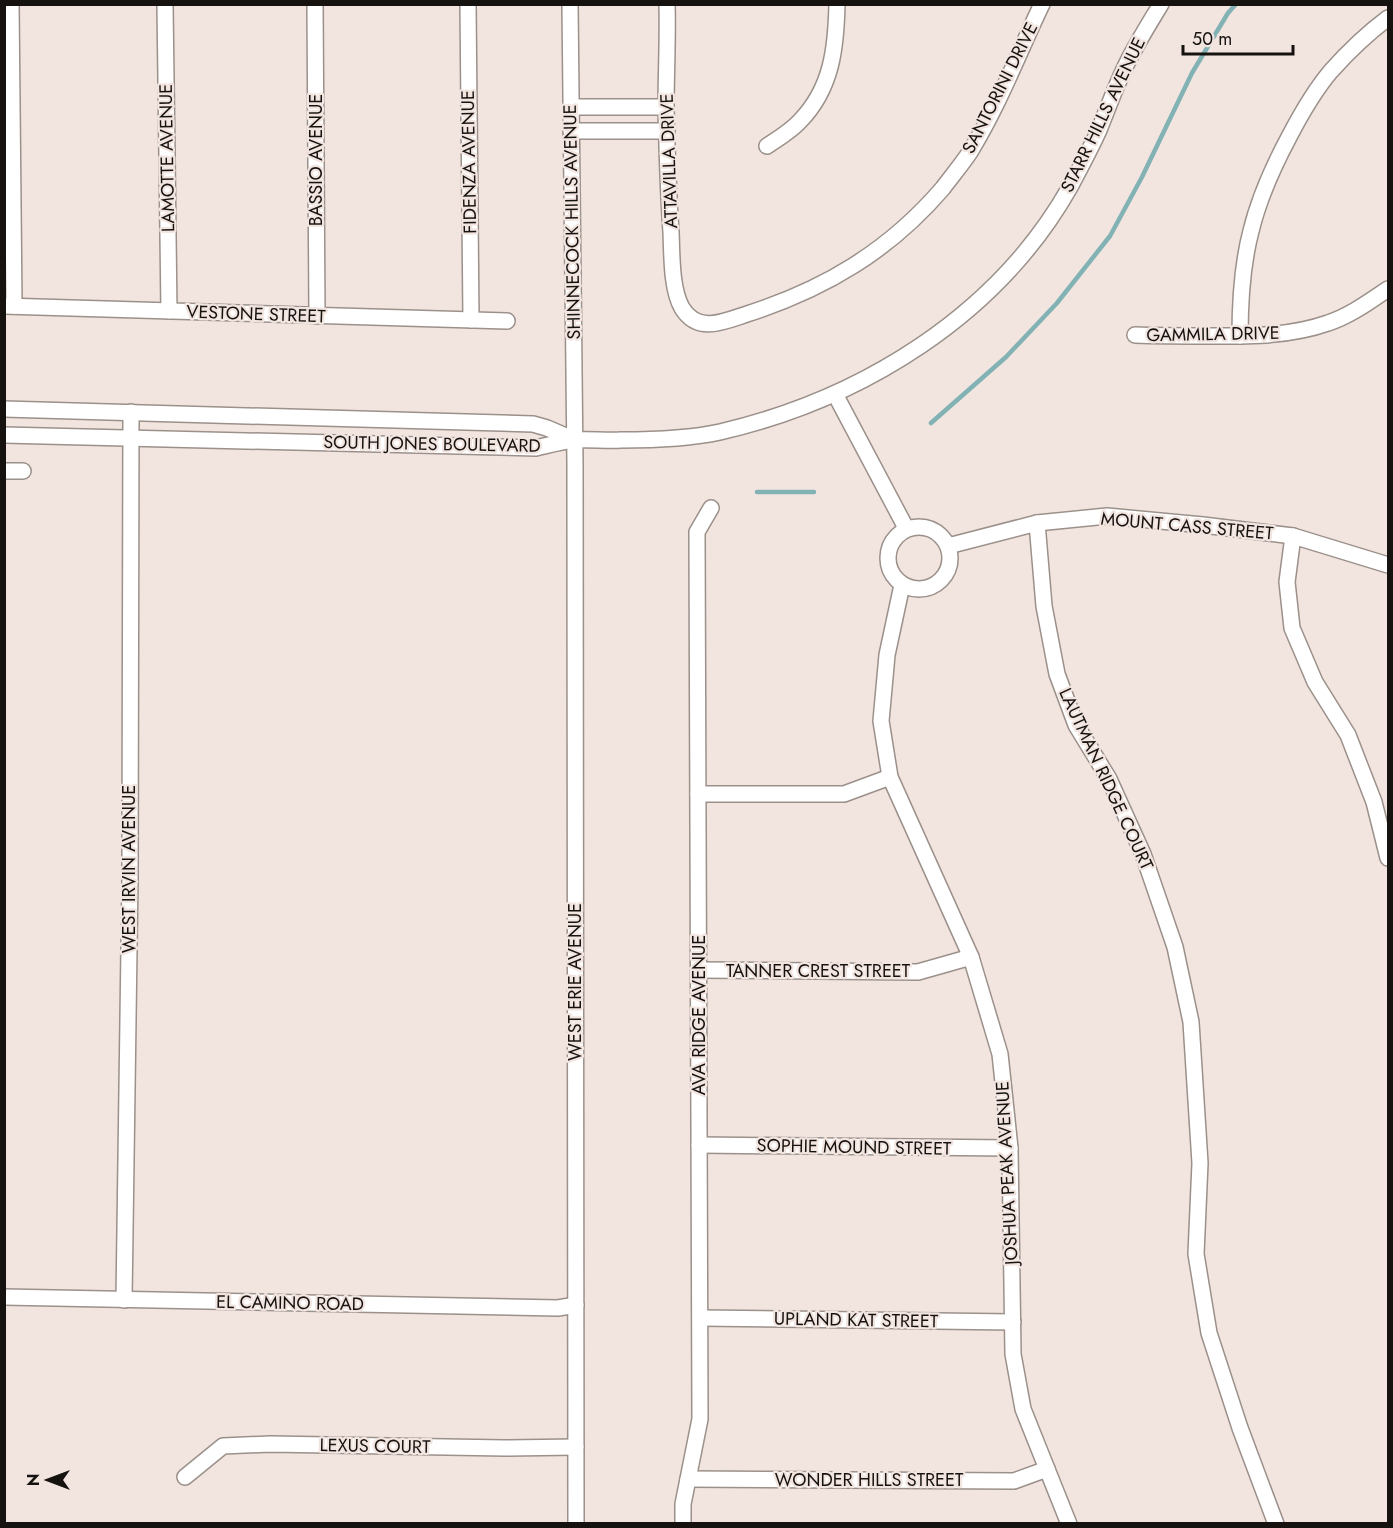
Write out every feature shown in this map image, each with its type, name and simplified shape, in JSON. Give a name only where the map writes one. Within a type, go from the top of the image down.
[{"type":"street","points":[[9,306],[11,4]]},
{"type":"street","name":"LAMOTTE AVENUE","points":[[165,4],[169,311]]},
{"type":"street","name":"BASSIO AVENUE","points":[[315,4],[316,316]]},
{"type":"street","name":"FIDENZA AVENUE","points":[[468,4],[471,320]]},
{"type":"street","name":"SHINNECOCK HILLS AVENUE","points":[[570,4],[574,440]]},
{"type":"street","name":"ATTAVILLA DRIVE","points":[[668,4],[666,107],[668,184],[677,297],[687,314]]},
{"type":"street","points":[[767,146],[800,121],[819,96],[831,66],[837,4]]},
{"type":"street","name":"SANTORINI DRIVE","points":[[687,314],[694,321],[715,324],[774,305],[832,279],[859,263],[903,229],[933,199],[969,154],[996,105],[1042,4]]},
{"type":"street","name":"STARR HILLS AVENUE","points":[[574,440],[623,441],[695,436],[768,419],[835,394],[922,346],[953,323],[1026,251],[1068,190],[1098,132],[1127,64],[1161,4]]},
{"type":"street","points":[[1240,336],[1242,291],[1249,240],[1257,208],[1274,166],[1300,115],[1319,86],[1352,50],[1389,18]]},
{"type":"street","points":[[571,107],[666,107]]},
{"type":"street","points":[[571,131],[667,130]]},
{"type":"street","name":"GAMMILA DRIVE","points":[[1135,335],[1240,336],[1284,334],[1307,330],[1330,323],[1389,289]]},
{"type":"street","name":"VESTONE STREET","points":[[9,306],[507,321]]},
{"type":"street","points":[[835,394],[906,528]]},
{"type":"street","name":"SOUTH JONES BOULEVARD","points":[[4,409],[533,424],[574,440]]},
{"type":"street","name":"WEST IRVIN AVENUE","points":[[124,1300],[130,866],[131,412]]},
{"type":"street","name":"SOUTH JONES BOULEVARD","points":[[4,435],[536,448],[574,440]]},
{"type":"street","name":"WEST ERIE AVENUE","points":[[574,440],[576,1524]]},
{"type":"street","points":[[4,471],[23,471]]},
{"type":"street","name":"AVA RIDGE AVENUE","points":[[683,1524],[683,1504],[700,1419],[698,532],[711,508]]},
{"type":"street","name":"MOUNT CASS STREET","points":[[948,546],[1037,523],[1107,516],[1293,536],[1389,565]]},
{"type":"street","name":"LAUTMAN RIDGE COURT","points":[[1037,523],[1044,606],[1057,674],[1076,724],[1109,779],[1143,854],[1175,947],[1191,1022],[1200,1163],[1196,1254],[1209,1333],[1240,1428],[1276,1524]]},
{"type":"street","points":[[923,526],[931,529],[939,533],[948,546],[949,568],[935,585],[927,588],[910,588],[902,585],[891,572],[887,555],[889,547],[893,539],[906,528],[923,526]]},
{"type":"street","points":[[1293,536],[1287,582],[1292,628],[1315,682],[1348,735],[1374,802],[1389,858]]},
{"type":"street","name":"JOSHUA PEAK AVENUE","points":[[902,585],[887,655],[881,721],[890,777],[971,957],[1000,1054],[1010,1148],[1013,1354],[1023,1409],[1069,1524]]},
{"type":"street","points":[[698,794],[844,794],[890,777]]},
{"type":"street","name":"TANNER CREST STREET","points":[[699,970],[918,972],[971,957]]},
{"type":"street","name":"SOPHIE MOUND STREET","points":[[699,1145],[1010,1148]]},
{"type":"street","name":"EL CAMINO ROAD","points":[[4,1297],[558,1308],[576,1305]]},
{"type":"street","name":"UPLAND KAT STREET","points":[[700,1318],[1013,1322]]},
{"type":"street","name":"LEXUS COURT","points":[[185,1477],[223,1446],[270,1444],[576,1448]]},
{"type":"street","name":"WONDER HILLS STREET","points":[[688,1479],[1014,1481],[1047,1469]]},
{"type":"waterway","points":[[931,423],[1006,357],[1057,303],[1110,236],[1142,177],[1192,73],[1228,13],[1236,4]]},
{"type":"waterway","points":[[757,492],[814,492]]}]
